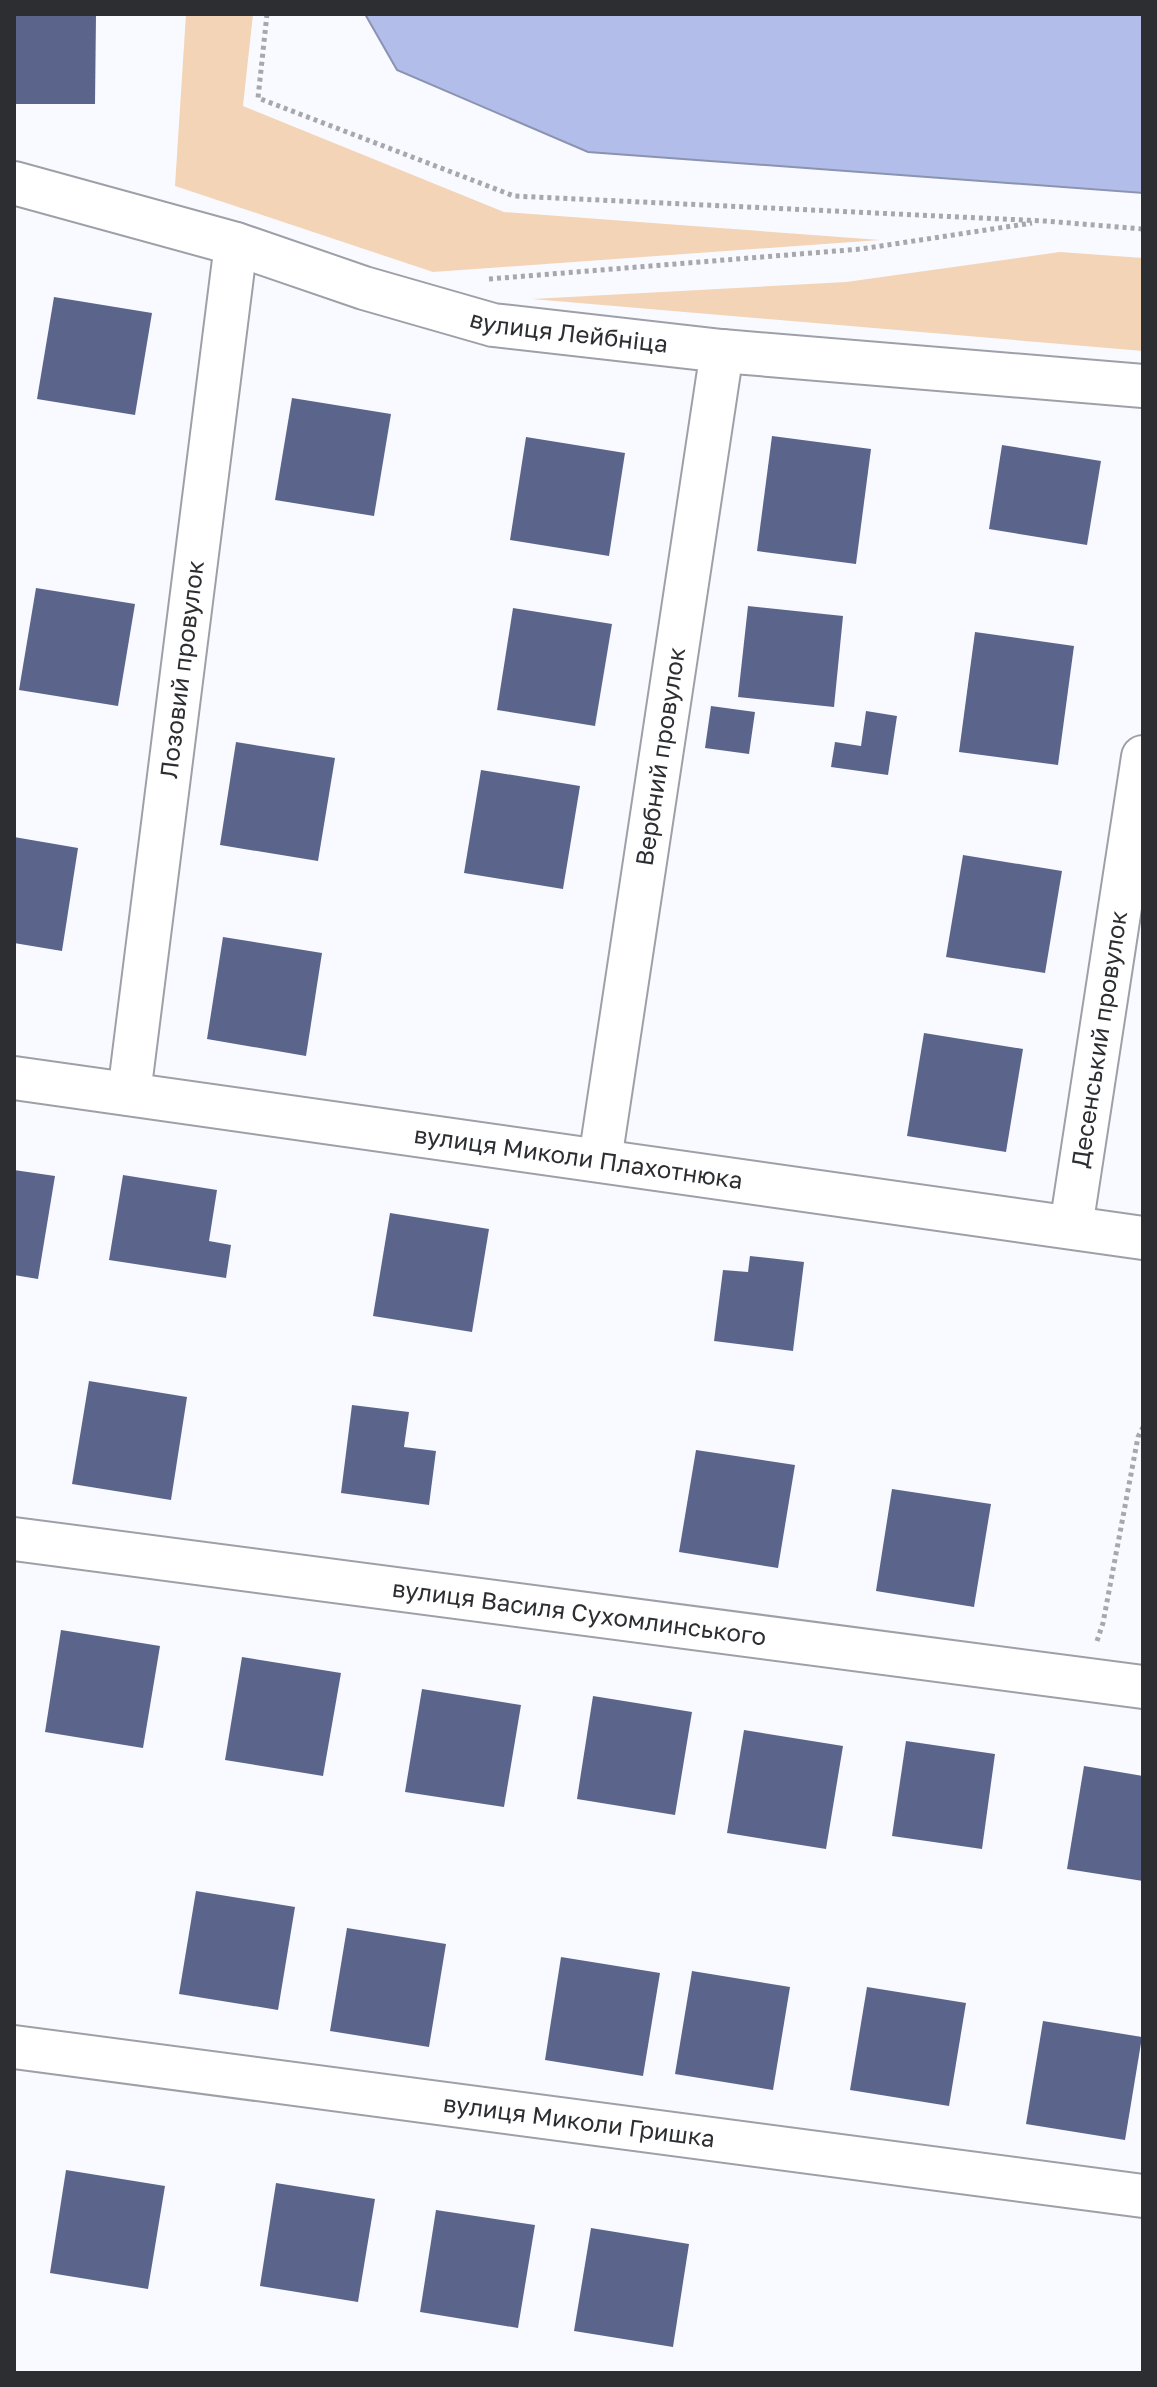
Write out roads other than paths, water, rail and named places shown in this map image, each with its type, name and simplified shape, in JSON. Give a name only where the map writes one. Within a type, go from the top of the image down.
[{"type":"street","name":"вулиця Лейбніца","points":[[14,183],[236,244],[364,288],[493,325],[722,351],[1143,386]]},
{"type":"street","name":"Лозовий провулок","points":[[129,1094],[236,244]]},
{"type":"street","name":"Вербний провулок","points":[[600,1160],[722,351]]},
{"type":"street","name":"Десенський провулок","points":[[1071,1227],[1143,757]]},
{"type":"street","name":"вулиця Миколи Плахотнюка","points":[[14,1078],[1143,1238]]},
{"type":"street","name":"вулиця Василя Сухомлинського","points":[[14,1539],[1143,1687]]},
{"type":"street","name":"вулиця Миколи Гришка","points":[[14,2047],[1143,2196]]},
{"type":"water","points":[[365,14],[1143,14],[1143,193],[588,152],[397,70]]}]
